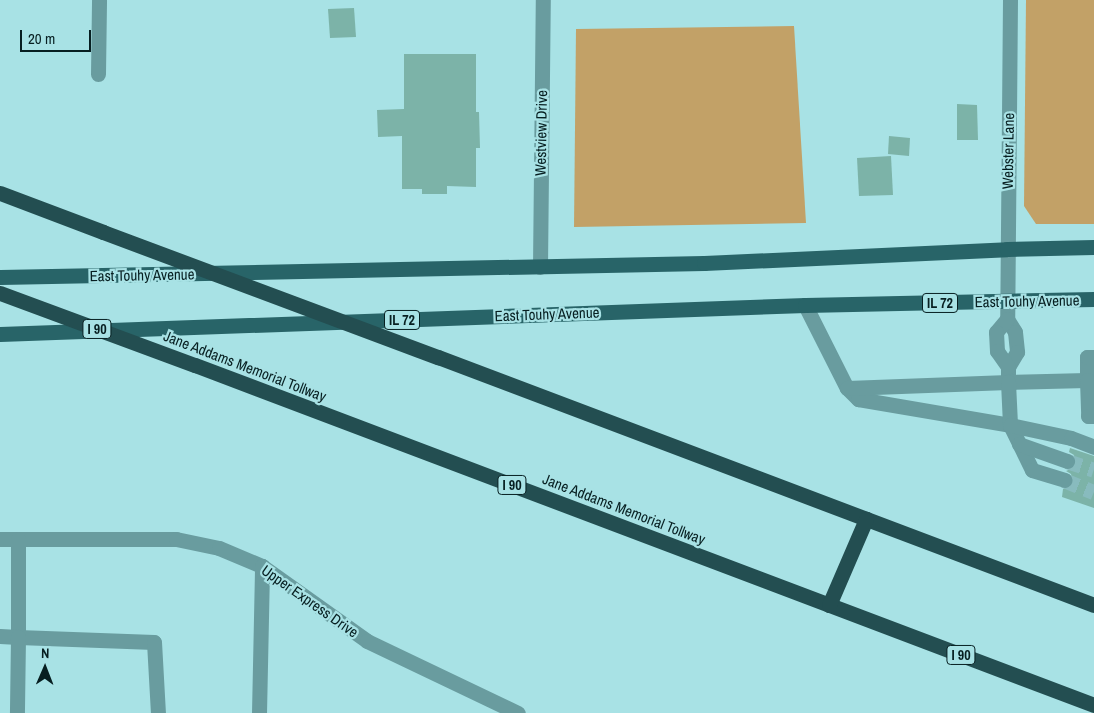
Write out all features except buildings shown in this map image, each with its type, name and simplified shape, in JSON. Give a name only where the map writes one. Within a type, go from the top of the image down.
[{"type":"highway","points":[[0,193],[1094,605]]},
{"type":"highway","name":"Jane Addams Memorial Tollway","points":[[0,293],[1094,705]]},
{"type":"highway","points":[[829,605],[866,519]]},
{"type":"main road","name":"East Touhy Avenue","points":[[0,277],[540,267],[1094,247]]},
{"type":"main road","name":"East Touhy Avenue","points":[[0,334],[805,305],[1094,299]]},
{"type":"street","points":[[98,74],[99,0]]},
{"type":"street","name":"Westview Drive","points":[[540,267],[543,0]]},
{"type":"street","name":"Webster Lane","points":[[1008,374],[997,351],[996,332],[1007,319],[1010,0]]},
{"type":"street","points":[[805,305],[847,388],[858,399],[1010,425],[1071,438],[1094,446]]},
{"type":"street","points":[[1094,357],[1086,357],[1088,416],[1094,416]]},
{"type":"street","points":[[847,388],[1008,374],[1087,380]]},
{"type":"street","points":[[1008,374],[1010,425],[1032,470],[1064,480]]},
{"type":"street","points":[[1019,444],[1067,461]]},
{"type":"street","name":"Upper Express Drive","points":[[0,540],[176,538],[219,548],[262,566],[367,641],[518,713]]},
{"type":"street","points":[[17,713],[18,539]]},
{"type":"street","points":[[259,713],[262,566]]},
{"type":"street","points":[[0,636],[154,642],[158,713]]},
{"type":"shaded area","points":[[1026,0],[1094,0],[1094,224],[1036,224],[1024,206]]},
{"type":"shaded area","points":[[794,26],[806,223],[574,227],[576,29]]},
{"type":"tunnel","points":[[1067,461],[1094,470]]},
{"type":"tunnel","points":[[1064,480],[1094,492]]}]
